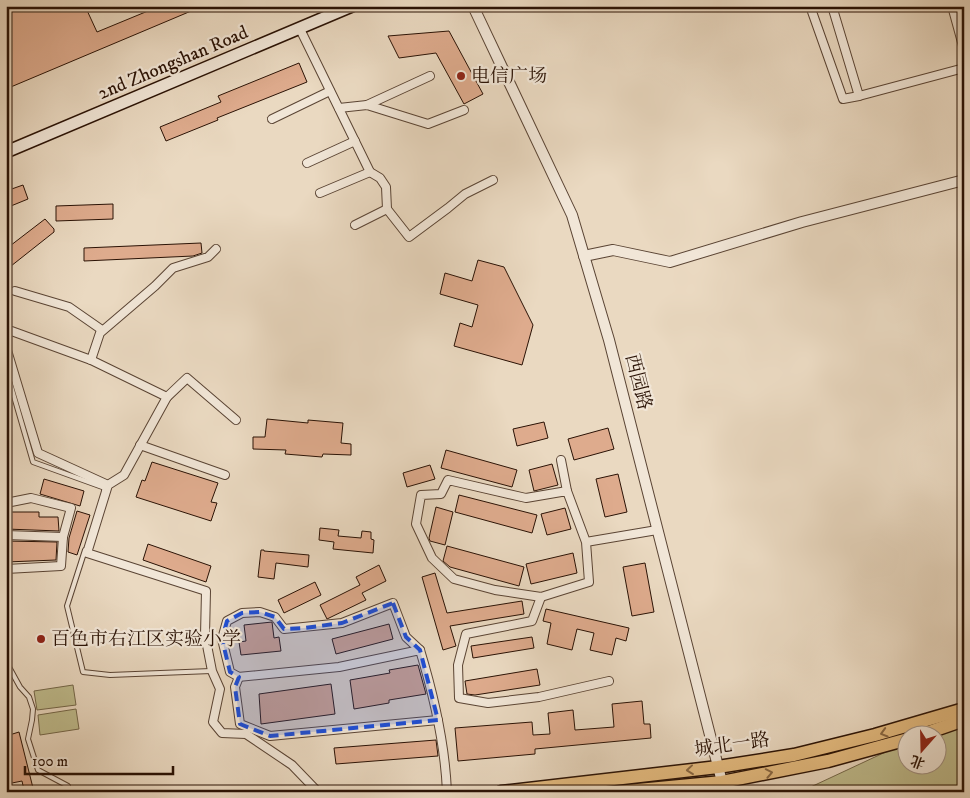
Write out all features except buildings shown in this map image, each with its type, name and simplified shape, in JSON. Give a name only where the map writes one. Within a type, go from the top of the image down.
[{"type":"main road","name":"2nd Zhongshan Road","points":[[6,152],[352,6]]},
{"type":"main road","name":"城北一路","points":[[501,792],[718,767],[794,755],[875,735],[964,709]]},
{"type":"main road","points":[[947,726],[964,720]]},
{"type":"main road","name":"城北一路","points":[[617,792],[722,782],[828,761],[898,742]]},
{"type":"street","name":"西园路","points":[[474,6],[572,215],[609,340],[722,782]]},
{"type":"street","points":[[810,6],[843,99],[964,68]]},
{"type":"street","points":[[832,6],[859,96]]},
{"type":"street","points":[[953,6],[964,46]]},
{"type":"street","points":[[300,28],[370,172],[380,178],[386,187],[387,209],[409,237],[465,194],[493,180]]},
{"type":"street","points":[[339,108],[367,105],[430,76]]},
{"type":"street","points":[[272,118],[330,91]]},
{"type":"street","points":[[367,105],[428,124],[464,110]]},
{"type":"street","points":[[307,163],[355,141]]},
{"type":"street","points":[[320,193],[370,172]]},
{"type":"street","points":[[584,256],[613,250],[670,262],[802,222],[964,180]]},
{"type":"street","points":[[355,225],[387,209]]},
{"type":"street","points":[[91,360],[102,330],[155,286],[173,268],[208,257],[216,249]]},
{"type":"street","points":[[15,291],[69,307],[102,330]]},
{"type":"street","points":[[6,329],[91,360],[167,397]]},
{"type":"street","points":[[6,347],[38,453],[108,485]]},
{"type":"street","points":[[236,420],[187,378],[167,397],[124,475],[108,485],[87,554],[206,591],[205,635],[212,670],[220,688],[213,722],[222,733],[246,734],[292,765],[318,792]]},
{"type":"street","points":[[140,445],[225,475]]},
{"type":"street","points":[[561,460],[567,491],[586,542],[589,582],[541,597],[495,590],[454,579],[432,558],[416,524],[421,495],[441,494],[448,480],[526,498],[567,491]]},
{"type":"street","points":[[6,504],[31,498],[71,508],[63,537],[61,566],[6,569]]},
{"type":"street","points":[[586,542],[657,530]]},
{"type":"street","points":[[6,535],[63,537]]},
{"type":"street","points":[[541,597],[532,621],[466,634],[458,665],[459,698],[488,703],[539,697],[609,681]]},
{"type":"street","points":[[420,650],[338,667],[238,677],[230,672],[222,639],[227,621],[242,612],[260,612],[275,617],[284,630],[342,623],[393,603],[406,637],[420,650],[429,678],[445,761],[447,792]]},
{"type":"street","points":[[238,677],[235,687],[240,724],[270,736],[438,720]]},
{"type":"lane","points":[[6,369],[33,462],[104,488],[67,606],[83,672],[110,675],[212,670]]},
{"type":"lane","points":[[6,649],[9,667],[20,687],[29,697],[33,709],[28,739],[38,770],[68,786],[68,792]]},
{"type":"highlighted area","points":[[393,603],[406,637],[420,650],[438,720],[270,736],[240,724],[235,687],[239,677],[230,672],[222,639],[227,621],[242,613],[260,612],[275,617],[284,629],[304,628],[342,623]]},
{"type":"shaded area","points":[[73,685],[76,705],[37,710],[34,691]]},
{"type":"shaded area","points":[[76,709],[79,729],[40,735],[38,715]]},
{"type":"shaded area","points":[[964,716],[964,792],[800,792],[898,746],[898,776],[948,776],[948,728]]},
{"type":"place","name":"电信广场","points":[[461,76]]},
{"type":"place","name":"百色市右江区实验小学","points":[[41,639]]}]
